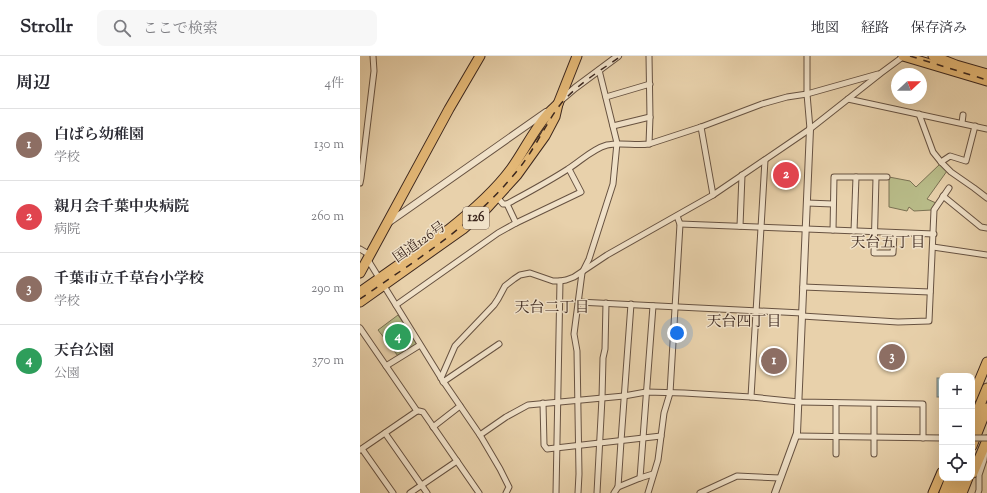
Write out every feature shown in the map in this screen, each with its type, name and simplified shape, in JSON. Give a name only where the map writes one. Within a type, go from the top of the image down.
[{"type":"highway","name":"国道126号","points":[[360,273],[385,225],[480,56]]},
{"type":"highway","name":"国道126号","points":[[360,292],[382,282],[463,229],[487,208],[517,175],[556,117],[558,104],[577,56]]},
{"type":"highway","points":[[903,56],[987,81]]},
{"type":"highway","points":[[936,56],[956,65],[987,74]]},
{"type":"highway","name":"国道126号","points":[[360,302],[382,282],[459,222],[482,201],[511,169],[546,116],[558,104]]},
{"type":"highway","points":[[975,391],[987,362]]},
{"type":"highway","points":[[975,417],[987,388]]},
{"type":"highway","points":[[972,445],[987,408]]},
{"type":"highway","points":[[975,466],[986,441]]},
{"type":"highway","points":[[933,493],[939,479]]},
{"type":"highway","points":[[944,493],[949,481]]},
{"type":"highway","points":[[953,493],[958,481]]},
{"type":"highway","points":[[963,493],[968,481]]},
{"type":"street","points":[[360,183],[362,178],[374,71],[373,56]]},
{"type":"street","points":[[385,225],[558,104],[567,94],[618,56]]},
{"type":"street","points":[[649,56],[649,144]]},
{"type":"street","points":[[775,493],[798,433],[810,129],[806,56]]},
{"type":"street","points":[[442,380],[455,346],[494,305],[510,282],[520,275],[525,274],[560,281],[582,273],[607,255],[713,195],[765,160],[810,129],[903,56]]},
{"type":"street","points":[[578,493],[577,351],[574,334],[582,273],[589,259],[613,184],[617,143],[599,70]]},
{"type":"street","points":[[497,197],[503,204],[507,204],[569,168],[601,147],[617,143],[649,144],[701,127],[762,104],[807,94],[881,73]]},
{"type":"street","points":[[606,97],[650,84]]},
{"type":"street","points":[[848,99],[987,129]]},
{"type":"street","points":[[919,114],[932,152],[951,172],[987,198]]},
{"type":"street","points":[[962,123],[963,115]]},
{"type":"street","points":[[613,126],[650,117]]},
{"type":"street","points":[[941,162],[950,156],[966,161],[975,126]]},
{"type":"street","points":[[701,127],[713,195]]},
{"type":"street","points":[[750,397],[765,160]]},
{"type":"street","points":[[396,305],[498,233],[580,192],[569,168]]},
{"type":"street","points":[[740,226],[742,175]]},
{"type":"street","points":[[833,230],[834,177],[887,178]]},
{"type":"street","points":[[854,231],[856,177]]},
{"type":"street","points":[[876,178],[874,253],[893,253],[894,233]]},
{"type":"street","points":[[578,302],[756,311],[898,322],[929,321],[934,210],[949,188]]},
{"type":"street","points":[[943,196],[976,224],[987,228]]},
{"type":"street","points":[[807,203],[833,204]]},
{"type":"street","points":[[507,204],[516,223]]},
{"type":"street","points":[[648,493],[658,460],[664,413],[670,393],[680,224],[677,216]]},
{"type":"street","points":[[680,224],[934,234]]},
{"type":"street","points":[[933,247],[987,255]]},
{"type":"street","points":[[360,249],[369,257],[402,316],[442,380],[480,435],[509,487],[506,493]]},
{"type":"street","points":[[556,493],[560,281]]},
{"type":"street","points":[[803,287],[930,292]]},
{"type":"street","points":[[597,493],[603,358],[605,350],[606,303]]},
{"type":"street","points":[[614,493],[618,486],[631,304]]},
{"type":"street","points":[[640,478],[653,306]]},
{"type":"street","points":[[360,328],[416,411]]},
{"type":"street","points":[[386,366],[420,344]]},
{"type":"street","points":[[442,380],[499,344]]},
{"type":"street","points":[[480,435],[506,417],[528,405],[624,396],[646,392],[750,397],[799,402],[923,404],[923,438]]},
{"type":"street","points":[[543,403],[544,445],[547,450],[661,436]]},
{"type":"street","points":[[836,403],[836,454]]},
{"type":"street","points":[[874,404],[874,454]]},
{"type":"street","points":[[433,427],[460,406]]},
{"type":"street","points":[[393,493],[361,449],[416,411],[419,411],[423,412],[479,493]]},
{"type":"street","points":[[385,433],[427,493]]},
{"type":"street","points":[[796,436],[939,438]]},
{"type":"street","points":[[975,439],[986,441],[984,460],[979,475],[978,493]]},
{"type":"street","points":[[410,493],[457,461]]},
{"type":"street","points":[[618,486],[653,474]]},
{"type":"street","points":[[700,493],[737,476],[780,478]]},
{"type":"green space","points":[[940,164],[947,171],[927,199],[936,203],[932,210],[914,211],[909,207],[907,211],[889,207],[889,177],[910,181],[916,187]]},
{"type":"green space","points":[[398,315],[417,343],[416,346],[398,356],[378,330]]},
{"type":"water","points":[[937,378],[939,378],[939,397],[937,397]]},
{"type":"railway","points":[[360,299],[436,246],[489,202],[521,166],[555,112],[566,98],[573,91],[621,56]]},
{"type":"railway","points":[[910,56],[987,80]]},
{"type":"place","name":"親月会千葉中央病院","points":[[786,175]]},
{"type":"place","name":"天台公園","points":[[398,337]]},
{"type":"place","name":"千葉市立千草台小学校","points":[[892,357]]},
{"type":"place","name":"白ばら幼稚園","points":[[774,361]]},
{"type":"district","name":"天台五丁目","points":[[888,243]]},
{"type":"district","name":"天台二丁目","points":[[552,308]]},
{"type":"district","name":"天台四丁目","points":[[744,322]]}]
